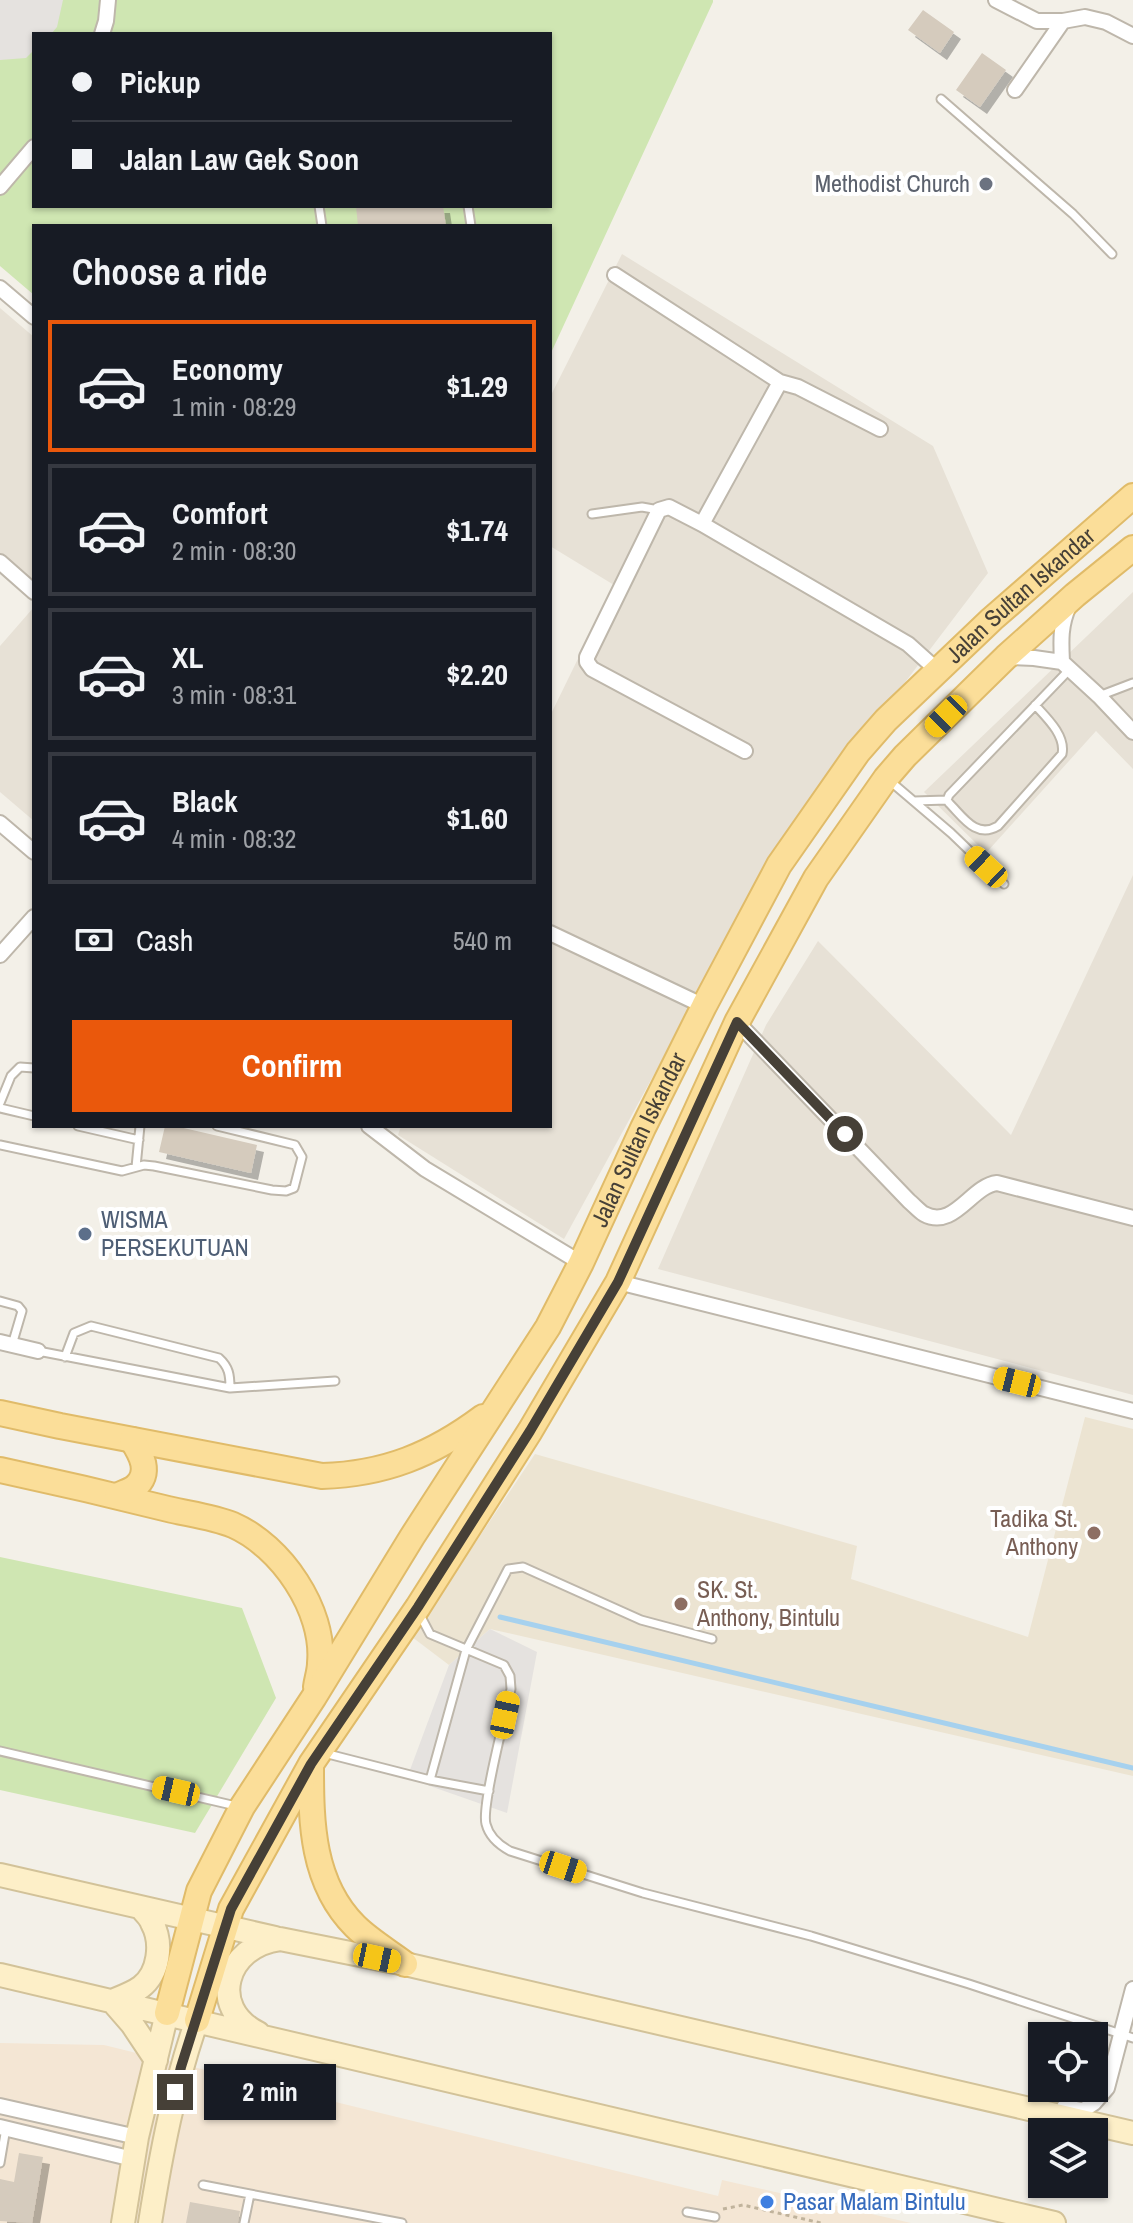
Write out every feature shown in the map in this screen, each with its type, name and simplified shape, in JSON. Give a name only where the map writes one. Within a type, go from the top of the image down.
[{"type":"main road","name":"Jalan Sultan Iskandar","points":[[0,1413],[322,1476],[352,1475],[395,1465],[459,1435],[497,1406],[548,1327],[704,1006],[779,865],[858,752],[886,720],[992,619],[1133,496]]},
{"type":"main road","name":"Jalan Sultan Iskandar","points":[[197,2020],[231,1909],[316,1758],[418,1607],[530,1431],[618,1282],[737,1022],[816,878],[886,778],[1006,657],[1133,548]]},
{"type":"main road","points":[[123,2223],[135,2148],[199,1891],[242,1807],[497,1406]]},
{"type":"main road","points":[[117,1496],[135,1487],[144,1469],[142,1455],[132,1440]]},
{"type":"main road","points":[[0,1470],[232,1525],[260,1541],[279,1558],[300,1586],[319,1639],[321,1662],[314,1697]]},
{"type":"main road","points":[[316,1758],[313,1839],[320,1868],[334,1898],[355,1926],[405,1964]]},
{"type":"main road","points":[[0,1875],[280,1939],[405,1964],[1133,2133]]},
{"type":"main road","points":[[112,2001],[142,1986],[155,1967],[157,1935],[141,1908]]},
{"type":"main road","points":[[263,2036],[249,2029],[237,2017],[230,2002],[229,1986],[232,1970],[240,1957],[251,1947],[280,1939]]},
{"type":"main road","points":[[0,1975],[1054,2223]]},
{"type":"main road","points":[[112,2001],[156,2060]]},
{"type":"main road","points":[[150,2223],[181,2067],[197,2020]]},
{"type":"street","points":[[103,32],[108,0]]},
{"type":"street","points":[[996,0],[1037,21],[1085,17],[1106,22],[1133,36]]},
{"type":"street","points":[[1015,90],[1063,21]]},
{"type":"street","points":[[0,187],[32,149]]},
{"type":"street","points":[[615,275],[780,382],[798,387],[880,429]]},
{"type":"street","points":[[0,288],[32,315]]},
{"type":"street","points":[[702,524],[780,382]]},
{"type":"street","points":[[745,751],[592,669],[587,662],[659,510],[669,507],[702,524],[908,644],[937,670]]},
{"type":"street","points":[[0,562],[32,590]]},
{"type":"street","points":[[1066,666],[1060,637],[1063,619],[1075,595]]},
{"type":"street","points":[[1006,657],[1034,658],[1066,666],[1133,732]]},
{"type":"street","points":[[0,823],[32,850]]},
{"type":"street","points":[[0,955],[32,919]]},
{"type":"street","points":[[552,934],[704,1006]]},
{"type":"street","points":[[737,1022],[924,1214],[938,1218],[950,1214],[982,1188],[997,1183],[1133,1218]]},
{"type":"street","points":[[372,1128],[425,1169],[581,1263]]},
{"type":"street","points":[[618,1282],[1133,1411]]},
{"type":"street","points":[[6,1343],[38,1351]]},
{"type":"street","points":[[954,2091],[975,2087],[1085,2109],[1107,2088],[1127,2037],[1133,1989]]},
{"type":"street","points":[[0,2106],[135,2148]]},
{"type":"street","points":[[3,2128],[135,2148]]},
{"type":"lane","points":[[941,99],[1073,214],[1112,254]]},
{"type":"lane","points":[[592,514],[642,507],[659,510]]},
{"type":"lane","points":[[947,800],[1035,705],[1066,666]]},
{"type":"lane","points":[[1099,696],[1133,683]]},
{"type":"lane","points":[[947,800],[975,828],[984,831],[998,826],[1062,754],[1064,746],[1061,738],[1035,705]]},
{"type":"lane","points":[[886,778],[1004,884]]},
{"type":"lane","points":[[914,801],[947,800]]},
{"type":"lane","points":[[32,1068],[20,1067],[11,1076],[0,1105],[32,1115]]},
{"type":"lane","points":[[87,1128],[139,1140]]},
{"type":"lane","points":[[136,1167],[140,1128]]},
{"type":"lane","points":[[0,1145],[122,1171],[144,1165],[272,1190],[294,1188],[302,1157],[295,1145],[225,1128]]},
{"type":"lane","points":[[0,1301],[18,1306],[22,1311],[6,1343]]},
{"type":"lane","points":[[65,1357],[74,1333],[91,1326],[219,1358],[226,1365],[230,1388]]},
{"type":"lane","points":[[38,1351],[230,1388],[335,1381]]},
{"type":"lane","points":[[430,1780],[466,1650],[508,1569],[523,1567],[641,1620],[712,1639]]},
{"type":"lane","points":[[418,1607],[430,1634],[504,1665],[510,1676],[511,1689],[485,1822],[500,1846],[643,1893],[811,1936],[969,1984],[1127,2037]]},
{"type":"lane","points":[[0,1751],[242,1807]]},
{"type":"lane","points":[[316,1758],[489,1791]]},
{"type":"lane","points":[[0,2163],[3,2128]]},
{"type":"lane","points":[[203,2185],[402,2223]]},
{"type":"lane","points":[[244,2223],[250,2194]]},
{"type":"lane","points":[[687,2212],[715,2217]]},
{"type":"path","points":[[715,2217],[723,2209],[743,2205],[821,2223]]},
{"type":"shaded area","points":[[0,0],[63,0],[57,27],[53,32],[32,32],[32,52],[26,58],[0,60]]},
{"type":"shaded area","points":[[622,254],[933,446],[988,573],[774,855],[564,1239],[398,1135],[400,1128],[552,1128],[552,712],[614,585],[552,547],[552,393]]},
{"type":"shaded area","points":[[0,308],[32,335],[32,592],[0,564]]},
{"type":"shaded area","points":[[1133,592],[1133,769],[1096,731],[986,853],[924,792]]},
{"type":"shaded area","points":[[32,609],[32,819],[0,792],[0,646]]},
{"type":"shaded area","points":[[1133,875],[1133,1395],[658,1269],[766,1025],[818,941],[1011,1135]]},
{"type":"shaded area","name":"SK. St. Anthony, Bintulu","points":[[1085,1417],[1133,1429],[1133,1776],[490,1629],[449,1665],[412,1637],[535,1454],[857,1546],[851,1579],[1028,1637]]},
{"type":"shaded area","points":[[490,1629],[537,1652],[507,1813],[407,1778],[449,1665]]},
{"type":"shaded area","points":[[0,2043],[104,2045],[718,2196],[722,2180],[911,2223],[0,2223]]},
{"type":"green space","points":[[0,0],[713,0],[552,351],[552,224],[32,224],[32,293],[0,266]]},
{"type":"green space","points":[[0,1557],[242,1608],[276,1698],[195,1833],[0,1790]]},
{"type":"building","points":[[923,10],[954,32],[940,53],[908,30]]},
{"type":"building","points":[[982,53],[1006,70],[980,107],[956,90]]},
{"type":"building","points":[[356,208],[443,208],[446,224],[358,224]]},
{"type":"building","points":[[165,1128],[184,1128],[257,1145],[251,1173],[159,1152]]},
{"type":"building","points":[[19,2153],[43,2157],[32,2223],[0,2221],[0,2179],[14,2182]]},
{"type":"building","points":[[190,2202],[240,2211],[238,2223],[186,2223]]},
{"type":"waterway","points":[[500,1617],[1133,1768]]},
{"type":"place","name":"Methodist Church","points":[[986,184]]},
{"type":"place","name":"WISMA PERSEKUTUAN","points":[[85,1234]]},
{"type":"place","name":"Tadika St. Anthony","points":[[1094,1533]]},
{"type":"place","name":"SK. St. Anthony, Bintulu","points":[[681,1604]]},
{"type":"place","name":"Pasar Malam Bintulu","points":[[767,2202]]},
{"type":"route","points":[[175,2092],[231,1909],[311,1764],[418,1607],[530,1431],[618,1282],[737,1022],[845,1134]]}]
